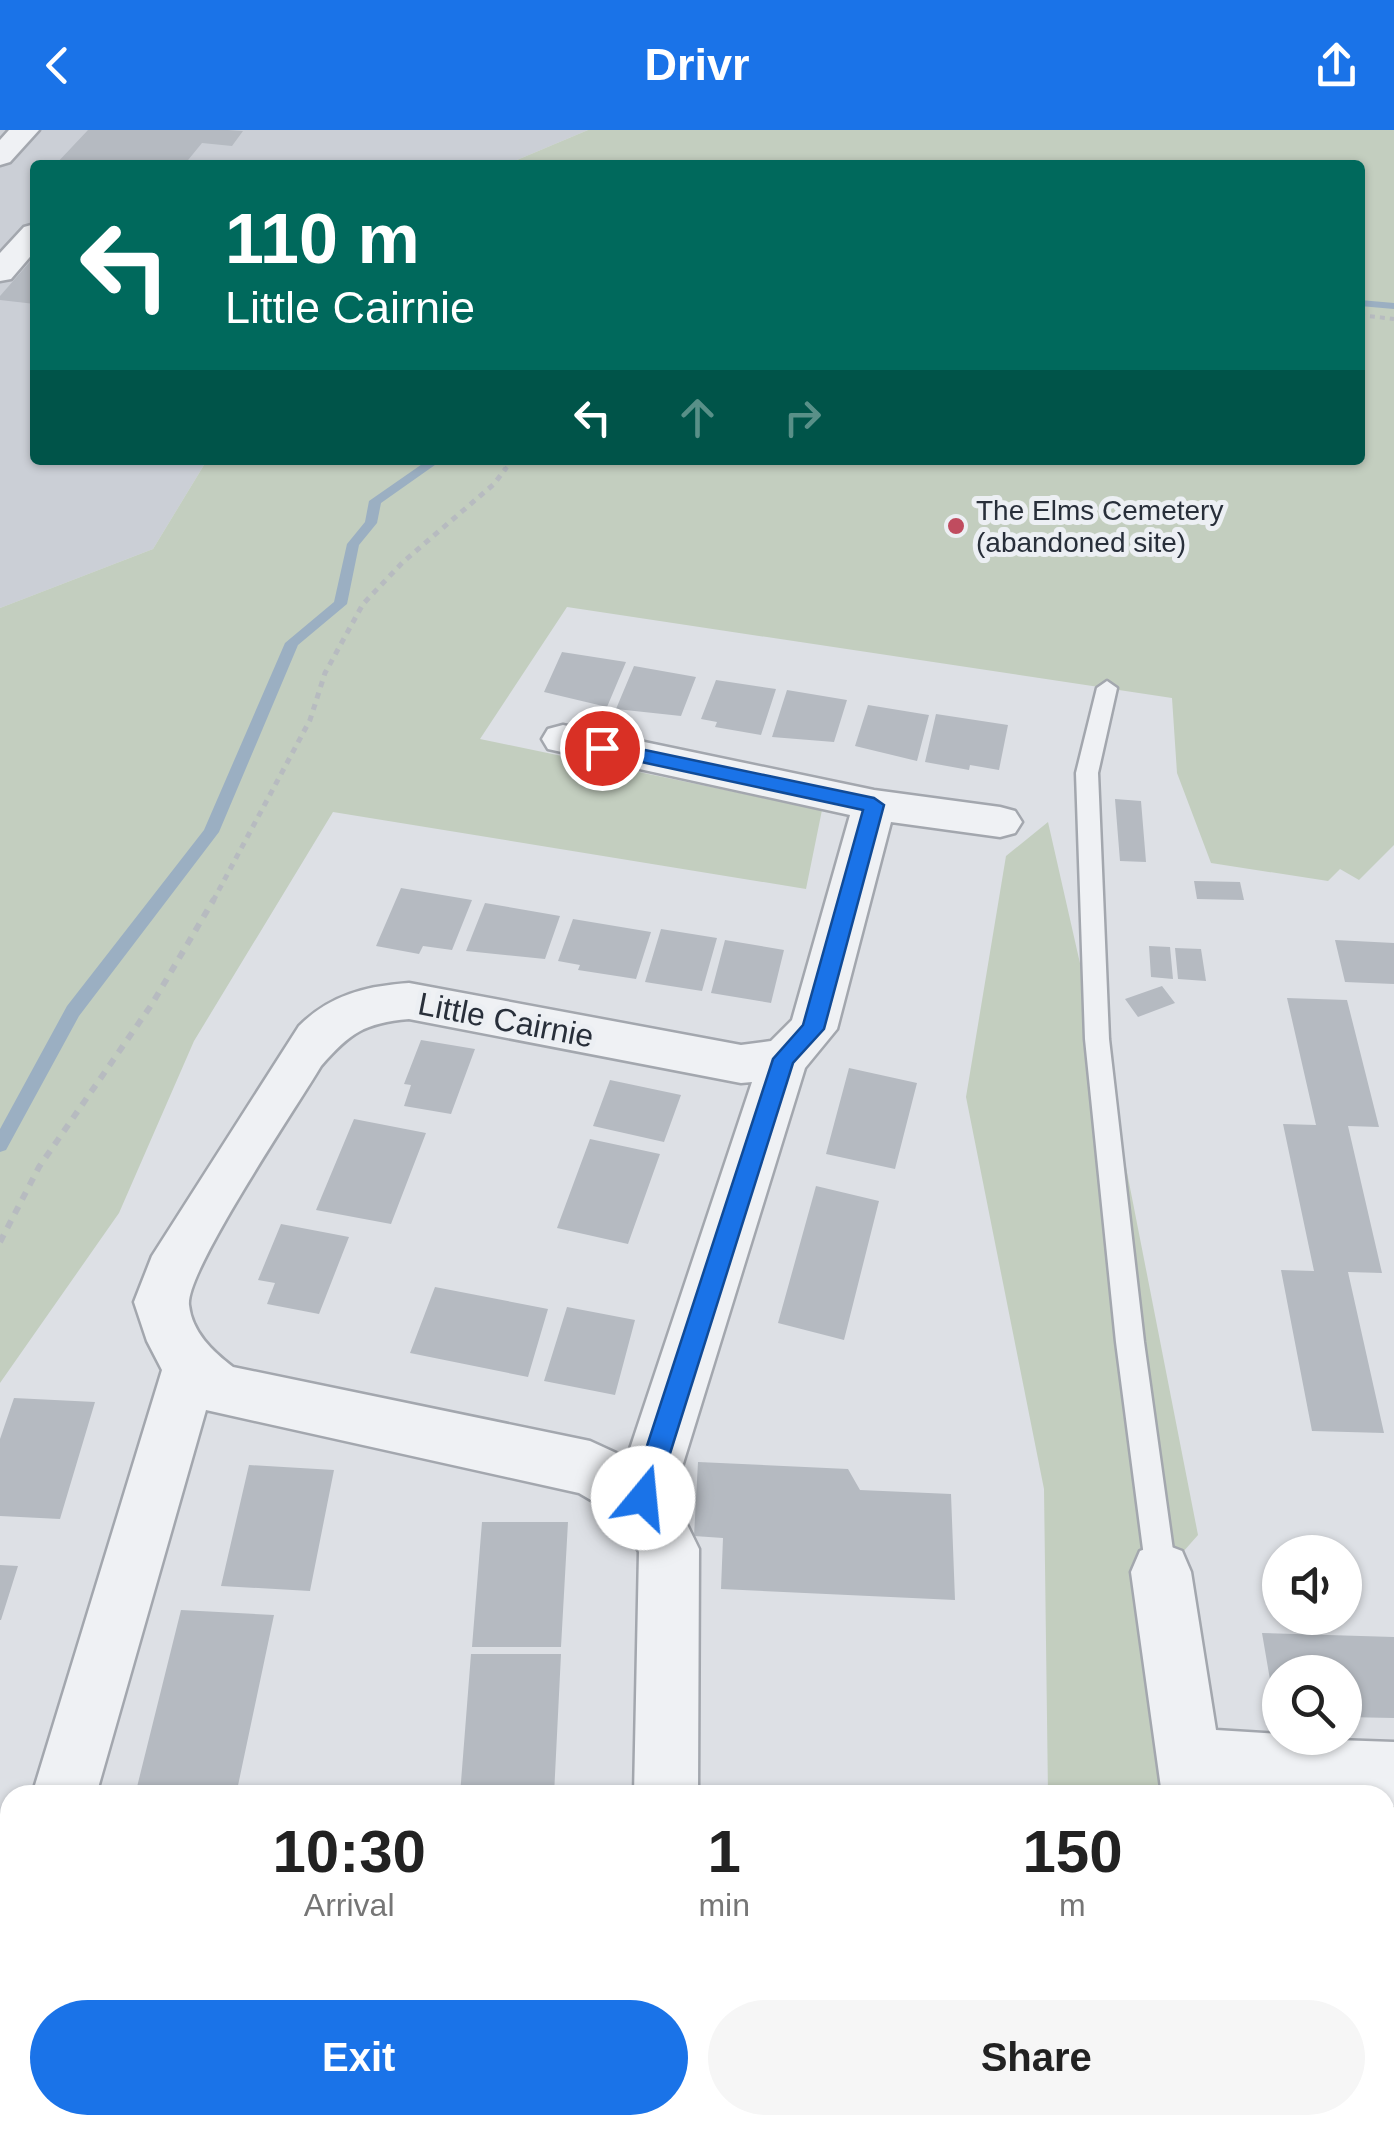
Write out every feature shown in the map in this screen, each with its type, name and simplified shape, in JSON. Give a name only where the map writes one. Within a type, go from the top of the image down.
[{"type":"street","points":[[0,156],[26,130]]},
{"type":"street","points":[[0,225],[30,230]]},
{"type":"street","points":[[0,272],[30,237]]},
{"type":"street","points":[[563,740],[874,805],[1000,822]]},
{"type":"street","points":[[643,1498],[784,1059],[813,1029],[874,805]]},
{"type":"street","name":"Little Cairnie","points":[[190,1367],[174,1342],[161,1302],[178,1256],[304,1053],[329,1022],[371,1004],[409,1000],[741,1064],[784,1059]]},
{"type":"street","points":[[67,1785],[190,1367],[218,1389],[590,1468],[643,1498],[669,1549],[666,1785]]},
{"type":"street","points":[[1161,1572],[1192,1778],[1394,1774]]},
{"type":"lane","points":[[1108,688],[1087,773],[1097,1039],[1130,1342],[1161,1572]]},
{"type":"path","points":[[1365,316],[1394,320]]},
{"type":"path","points":[[0,1242],[39,1167],[152,1004],[242,852],[310,720],[325,674],[363,604],[404,562],[494,484],[509,465]]},
{"type":"shaded area","points":[[0,130],[588,130],[517,160],[30,160],[30,465],[204,465],[153,549],[0,608]]},
{"type":"green space","points":[[588,130],[1394,130],[1394,845],[1359,880],[1340,869],[1328,881],[1211,863],[1177,773],[1172,698],[567,607],[480,739],[822,810],[806,889],[333,812],[194,1041],[119,1213],[0,1383],[0,608],[153,549],[204,465],[1365,465],[1365,160],[517,160]]},
{"type":"green space","points":[[1048,822],[1125,1162],[1198,1535],[1152,1587],[1174,1785],[1048,1785],[1044,1489],[966,1097],[1006,856]]},
{"type":"building","points":[[88,130],[243,131],[232,146],[202,143],[188,160],[60,160]]},
{"type":"building","points":[[30,262],[30,303],[0,300]]},
{"type":"building","points":[[562,652],[626,662],[607,707],[544,692]]},
{"type":"building","points":[[634,666],[696,677],[681,716],[616,709]]},
{"type":"building","points":[[716,680],[776,689],[761,735],[715,727],[717,722],[701,719]]},
{"type":"building","points":[[787,690],[847,700],[834,742],[772,737]]},
{"type":"building","points":[[868,705],[929,715],[917,761],[855,746]]},
{"type":"building","points":[[936,714],[1008,725],[999,770],[970,765],[969,770],[925,762]]},
{"type":"building","points":[[1115,799],[1141,801],[1146,862],[1120,861]]},
{"type":"building","points":[[1194,881],[1240,882],[1244,900],[1197,899]]},
{"type":"building","points":[[401,888],[472,900],[452,950],[423,946],[419,954],[376,946]]},
{"type":"building","points":[[485,903],[560,916],[545,959],[466,951]]},
{"type":"building","points":[[573,919],[651,932],[636,979],[578,970],[580,965],[558,961]]},
{"type":"building","points":[[661,929],[717,938],[702,991],[645,982]]},
{"type":"building","points":[[725,940],[784,950],[771,1003],[711,993]]},
{"type":"building","points":[[1335,940],[1394,943],[1394,984],[1345,982]]},
{"type":"building","points":[[1149,946],[1170,947],[1173,979],[1151,977]]},
{"type":"building","points":[[1175,948],[1201,949],[1206,981],[1178,979]]},
{"type":"building","points":[[1162,986],[1175,1003],[1138,1017],[1125,999]]},
{"type":"building","points":[[1287,998],[1347,1000],[1379,1127],[1348,1126],[1382,1273],[1348,1272],[1384,1433],[1312,1431],[1281,1270],[1314,1271],[1283,1124],[1316,1125]]},
{"type":"building","points":[[421,1040],[475,1049],[451,1114],[404,1106],[411,1085],[404,1084]]},
{"type":"building","points":[[849,1068],[917,1083],[895,1169],[826,1154]]},
{"type":"building","points":[[610,1080],[681,1095],[664,1142],[593,1126]]},
{"type":"building","points":[[354,1119],[426,1133],[391,1224],[316,1210]]},
{"type":"building","points":[[590,1139],[660,1154],[628,1244],[557,1228]]},
{"type":"building","points":[[816,1186],[879,1201],[844,1340],[778,1323]]},
{"type":"building","points":[[281,1224],[349,1237],[319,1314],[267,1304],[275,1283],[258,1280]]},
{"type":"building","points":[[435,1287],[548,1309],[528,1377],[410,1353]]},
{"type":"building","points":[[567,1307],[635,1320],[615,1395],[544,1381]]},
{"type":"building","points":[[14,1398],[95,1402],[60,1519],[0,1516],[0,1439]]},
{"type":"building","points":[[698,1462],[848,1469],[860,1490],[951,1494],[955,1600],[721,1589],[723,1538],[694,1536]]},
{"type":"building","points":[[249,1465],[334,1470],[310,1591],[221,1586]]},
{"type":"building","points":[[482,1522],[568,1522],[561,1647],[472,1647]]},
{"type":"building","points":[[0,1565],[18,1566],[1,1620],[0,1620]]},
{"type":"building","points":[[181,1610],[274,1615],[238,1785],[137,1785]]},
{"type":"building","points":[[1262,1635],[1394,1637],[1394,1718],[1362,1717],[1362,1655],[1266,1655]]},
{"type":"building","points":[[471,1654],[561,1654],[554,1785],[461,1785]]},
{"type":"waterway","points":[[1365,303],[1394,306]]},
{"type":"waterway","points":[[0,1145],[73,1011],[211,832],[292,643],[340,604],[353,544],[371,523],[375,501],[429,465]]},
{"type":"place","name":"The Elms Cemetery (abandoned site)","points":[[956,526]]},
{"type":"route","points":[[602,748],[874,805],[813,1029],[784,1059],[643,1498]]}]
